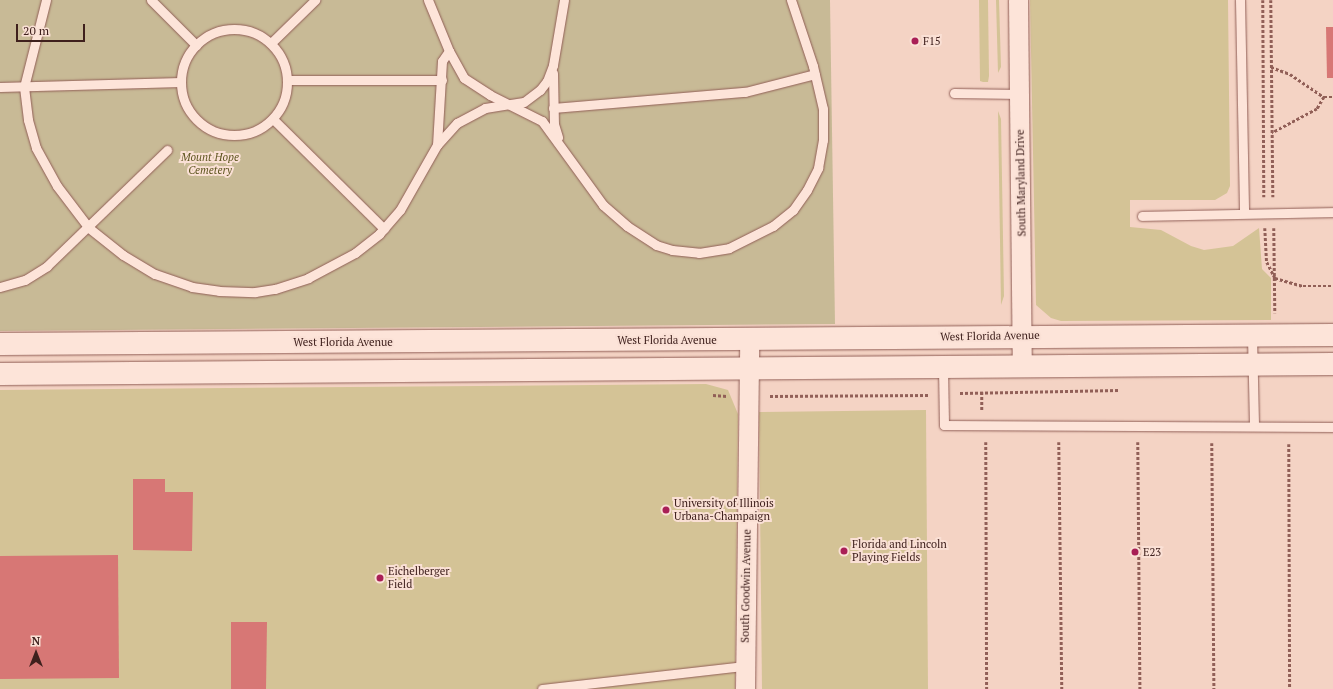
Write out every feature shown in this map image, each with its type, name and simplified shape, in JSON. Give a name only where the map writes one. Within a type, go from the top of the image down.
[{"type":"main road","name":"West Florida Avenue","points":[[0,344],[749,339],[1022,335],[1333,334]]},
{"type":"main road","points":[[0,374],[1333,364]]},
{"type":"street","name":"South Maryland Drive","points":[[1018,0],[1022,366]]},
{"type":"street","name":"South Goodwin Avenue","points":[[745,689],[750,369],[749,339]]},
{"type":"lane","points":[[46,0],[24,87],[28,120],[36,148],[57,186],[89,228],[123,254],[155,274],[192,287],[220,291],[255,292],[275,289],[308,278],[344,260],[384,229],[413,192],[437,145],[466,116],[505,104],[524,102],[540,90],[547,81],[553,65]]},
{"type":"lane","points":[[150,0],[196,45]]},
{"type":"lane","points":[[271,43],[315,0]]},
{"type":"lane","points":[[428,0],[449,50],[464,78],[505,104],[526,111],[542,121],[603,205],[627,226],[656,244],[672,250],[699,253],[729,248],[774,226],[793,210],[807,190],[818,168],[823,140],[823,108],[815,74],[791,0]]},
{"type":"lane","points":[[560,144],[554,124],[553,65],[564,0]]},
{"type":"lane","points":[[1240,0],[1244,213]]},
{"type":"lane","points":[[239,29],[256,33],[271,43],[282,57],[287,80],[287,92],[281,109],[273,119],[255,132],[238,136],[221,134],[205,127],[192,115],[183,100],[180,82],[183,66],[196,45],[204,38],[221,30],[239,29]]},
{"type":"lane","points":[[437,145],[436,133],[442,80],[442,61],[449,50]]},
{"type":"lane","points":[[553,108],[745,92],[815,74]]},
{"type":"lane","points":[[287,80],[442,80]]},
{"type":"lane","points":[[0,88],[180,82]]},
{"type":"lane","points":[[954,93],[1020,94]]},
{"type":"lane","points":[[273,119],[384,229]]},
{"type":"lane","points":[[0,287],[25,280],[47,266],[89,228],[167,150]]},
{"type":"lane","points":[[1142,216],[1269,212],[1333,212]]},
{"type":"lane","points":[[1252,335],[1254,426]]},
{"type":"lane","points":[[943,367],[944,425],[1333,427]]},
{"type":"lane","points":[[542,689],[746,666]]},
{"type":"path","points":[[1263,0],[1269,212],[1275,278],[1276,319]]},
{"type":"path","points":[[1271,0],[1272,133],[1267,262],[1275,278],[1303,286],[1333,286]]},
{"type":"path","points":[[1272,67],[1290,74],[1324,97],[1333,97]]},
{"type":"path","points":[[1272,133],[1317,108],[1324,97]]},
{"type":"path","points":[[980,392],[1127,390]]},
{"type":"path","points":[[774,396],[918,395]]},
{"type":"path","points":[[986,442],[987,689]]},
{"type":"path","points":[[1059,442],[1062,689]]},
{"type":"path","points":[[1138,442],[1140,689]]},
{"type":"path","points":[[1212,443],[1214,689]]},
{"type":"path","points":[[1290,443],[1290,689]]},
{"type":"shaded area","points":[[979,0],[988,0],[988,82],[980,81]]},
{"type":"shaded area","points":[[996,0],[999,0],[1001,67],[998,73]]},
{"type":"shaded area","points":[[1030,0],[1228,0],[1230,186],[1227,193],[1215,200],[1130,200],[1130,227],[1161,230],[1191,246],[1204,250],[1233,246],[1259,228],[1262,269],[1271,278],[1271,320],[1061,321],[1051,318],[1036,305]]},
{"type":"shaded area","points":[[998,111],[1001,119],[1004,296],[1001,305]]},
{"type":"shaded area","points":[[706,384],[728,390],[738,414],[735,689],[0,689],[0,390]]},
{"type":"shaded area","name":"Florida and Lincoln Playing Fields","points":[[926,410],[928,689],[762,689],[759,412]]},
{"type":"green space","name":"Mount Hope Cemetery","points":[[0,0],[830,0],[835,324],[0,331]]},
{"type":"building","points":[[1326,27],[1333,27],[1333,78],[1327,78]]},
{"type":"building","points":[[133,479],[165,479],[165,492],[193,492],[192,551],[133,550]]},
{"type":"building","points":[[118,555],[119,678],[0,679],[0,556]]},
{"type":"building","points":[[231,622],[267,622],[266,689],[231,689]]},
{"type":"place","name":"F15","points":[[915,41]]},
{"type":"place","name":"University of Illinois Urbana-Champaign","points":[[666,510]]},
{"type":"place","name":"Florida and Lincoln Playing Fields","points":[[844,551]]},
{"type":"place","name":"E23","points":[[1135,552]]},
{"type":"place","name":"Eichelberger Field","points":[[380,578]]}]
